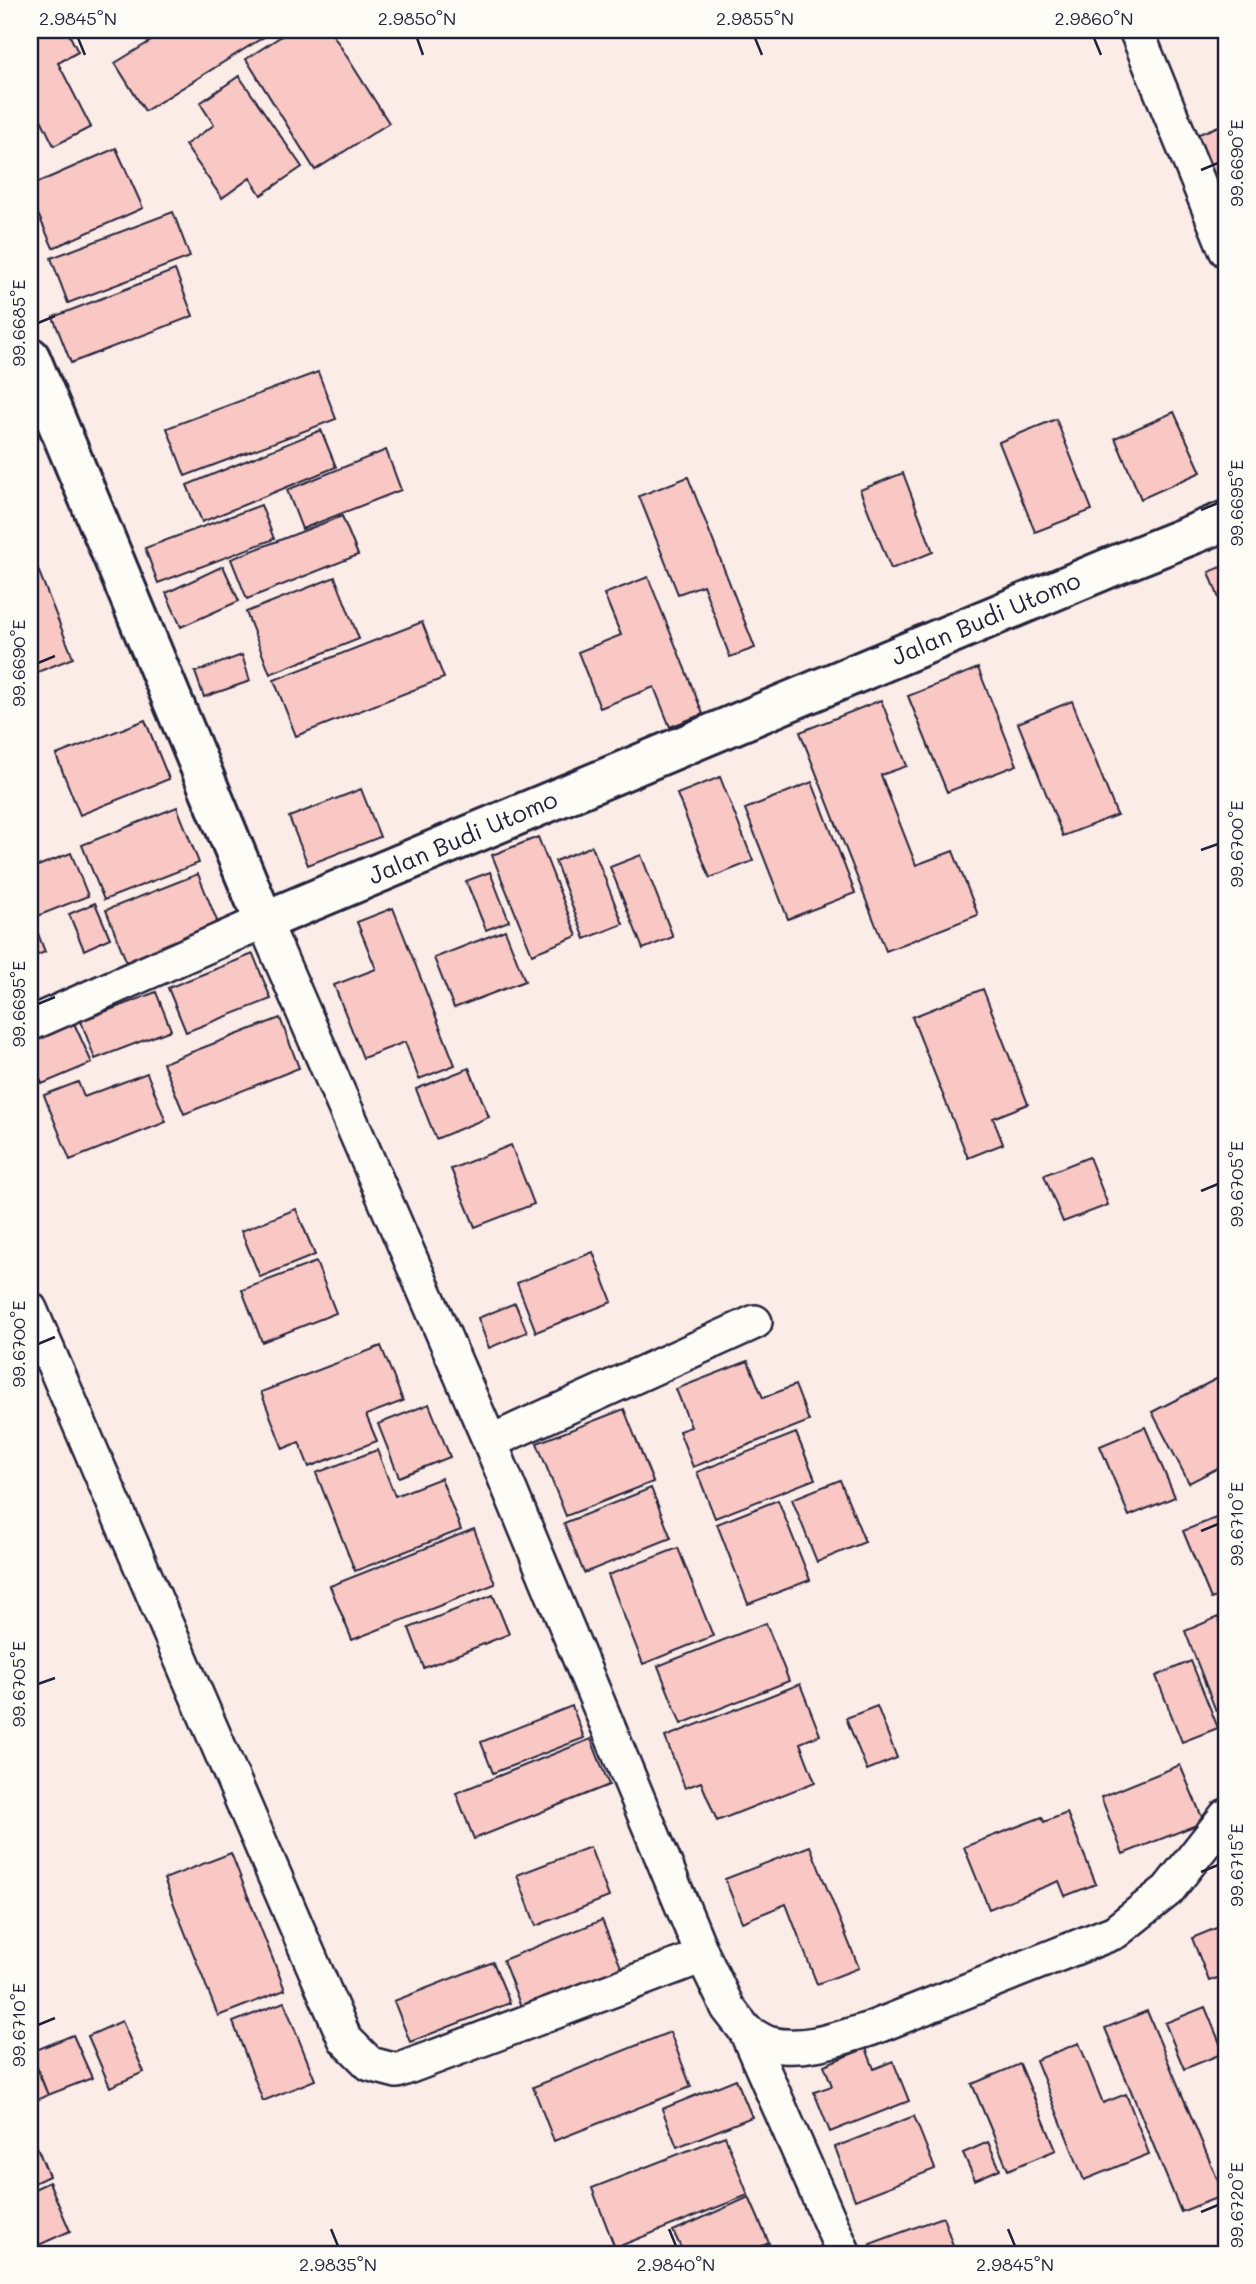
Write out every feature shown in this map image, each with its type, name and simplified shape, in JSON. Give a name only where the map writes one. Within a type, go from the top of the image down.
[{"type":"street","points":[[1136,30],[1226,250]]},
{"type":"street","points":[[30,357],[264,921],[490,1443],[703,1956],[728,2008],[746,2031],[844,2254]]},
{"type":"street","name":"Jalan Budi Utomo","points":[[264,921],[1111,566],[1226,521]]},
{"type":"street","points":[[30,1024],[264,921]]},
{"type":"street","points":[[30,1309],[345,2039],[370,2064],[397,2071],[703,1956]]},
{"type":"street","points":[[490,1443],[755,1322]]},
{"type":"street","points":[[746,2031],[770,2044],[800,2045],[831,2040],[870,2029],[1115,1932],[1168,1890],[1226,1816]]},
{"type":"building","points":[[30,30],[67,30],[78,52],[58,63],[91,127],[54,146],[30,97]]},
{"type":"building","points":[[169,30],[275,30],[145,111],[115,63]]},
{"type":"building","points":[[291,30],[330,30],[389,123],[315,170],[246,59]]},
{"type":"building","points":[[239,76],[302,167],[261,195],[250,178],[222,198],[185,145],[214,125],[200,103]]},
{"type":"building","points":[[1226,123],[1226,207],[1225,207],[1194,136]]},
{"type":"building","points":[[116,148],[143,208],[53,248],[30,196],[30,186]]},
{"type":"building","points":[[173,212],[190,257],[68,303],[51,258]]},
{"type":"building","points":[[175,270],[193,316],[71,363],[53,317]]},
{"type":"building","points":[[318,372],[336,419],[185,476],[167,428]]},
{"type":"building","points":[[1174,412],[1201,472],[1141,499],[1115,438]]},
{"type":"building","points":[[1056,419],[1092,510],[1035,532],[999,442]]},
{"type":"building","points":[[321,430],[336,467],[202,522],[187,485]]},
{"type":"building","points":[[386,450],[401,490],[302,529],[287,490]]},
{"type":"building","points":[[903,473],[933,552],[891,569],[860,490]]},
{"type":"building","points":[[688,477],[755,648],[730,657],[703,585],[678,594],[639,496]]},
{"type":"building","points":[[261,505],[274,539],[158,583],[145,548]]},
{"type":"building","points":[[342,516],[358,555],[247,599],[231,559]]},
{"type":"building","points":[[30,549],[73,658],[30,675]]},
{"type":"building","points":[[1226,565],[1226,617],[1209,572]]},
{"type":"building","points":[[223,566],[239,601],[181,627],[166,593]]},
{"type":"building","points":[[335,577],[359,639],[270,674],[246,612]]},
{"type":"building","points":[[648,577],[703,714],[670,727],[654,687],[600,708],[578,652],[621,635],[604,594]]},
{"type":"building","points":[[422,622],[444,678],[296,736],[274,680]]},
{"type":"building","points":[[242,655],[250,681],[204,697],[195,672]]},
{"type":"building","points":[[978,668],[1017,765],[947,792],[908,696]]},
{"type":"building","points":[[881,700],[907,766],[881,775],[916,865],[953,851],[978,915],[886,951],[800,732]]},
{"type":"building","points":[[1072,701],[1117,815],[1063,836],[1018,723]]},
{"type":"building","points":[[145,720],[169,779],[80,815],[56,755]]},
{"type":"building","points":[[720,777],[753,861],[710,878],[677,794]]},
{"type":"building","points":[[812,782],[855,893],[788,919],[745,809]]},
{"type":"building","points":[[361,789],[380,837],[308,865],[289,817]]},
{"type":"building","points":[[177,807],[199,863],[104,900],[82,845]]},
{"type":"building","points":[[538,837],[577,936],[532,954],[492,855]]},
{"type":"building","points":[[592,846],[623,924],[585,939],[555,861]]},
{"type":"building","points":[[71,853],[88,896],[32,918],[45,952],[30,958],[30,869]]},
{"type":"building","points":[[641,855],[673,937],[643,949],[610,867]]},
{"type":"building","points":[[490,872],[509,921],[486,930],[466,881]]},
{"type":"building","points":[[198,874],[219,926],[127,963],[106,910]]},
{"type":"building","points":[[95,903],[110,938],[84,950],[69,914]]},
{"type":"building","points":[[393,908],[455,1065],[419,1079],[405,1042],[363,1058],[334,985],[376,969],[357,922]]},
{"type":"building","points":[[505,930],[525,981],[454,1008],[434,958]]},
{"type":"building","points":[[253,954],[271,999],[186,1032],[168,988]]},
{"type":"building","points":[[983,989],[1028,1104],[993,1118],[1003,1144],[968,1158],[912,1017]]},
{"type":"building","points":[[156,992],[171,1030],[95,1059],[81,1021]]},
{"type":"building","points":[[280,1018],[299,1068],[184,1114],[163,1063]]},
{"type":"building","points":[[73,1021],[92,1063],[42,1084],[30,1054],[30,1040]]},
{"type":"building","points":[[469,1068],[489,1117],[436,1139],[416,1089]]},
{"type":"building","points":[[147,1073],[166,1122],[70,1160],[44,1095],[78,1082],[84,1097]]},
{"type":"building","points":[[511,1145],[534,1204],[475,1227],[451,1169]]},
{"type":"building","points":[[1089,1157],[1108,1205],[1063,1222],[1044,1175]]},
{"type":"building","points":[[296,1209],[315,1255],[260,1277],[241,1231]]},
{"type":"building","points":[[593,1252],[612,1302],[536,1332],[517,1283]]},
{"type":"building","points":[[316,1262],[336,1313],[262,1342],[242,1290]]},
{"type":"building","points":[[515,1303],[527,1332],[489,1348],[478,1318]]},
{"type":"building","points":[[381,1346],[403,1401],[366,1415],[377,1441],[309,1467],[299,1442],[283,1449],[261,1392]]},
{"type":"building","points":[[748,1361],[763,1398],[795,1385],[809,1421],[693,1467],[679,1431],[691,1427],[676,1389]]},
{"type":"building","points":[[1226,1374],[1226,1464],[1189,1483],[1152,1412]]},
{"type":"building","points":[[429,1404],[450,1457],[399,1477],[378,1424]]},
{"type":"building","points":[[624,1409],[653,1482],[566,1516],[537,1443]]},
{"type":"building","points":[[1145,1427],[1175,1497],[1129,1516],[1100,1446]]},
{"type":"building","points":[[796,1433],[815,1479],[715,1518],[697,1472]]},
{"type":"building","points":[[377,1450],[395,1496],[441,1478],[461,1530],[355,1571],[316,1473]]},
{"type":"building","points":[[840,1480],[865,1542],[817,1562],[792,1499]]},
{"type":"building","points":[[651,1488],[671,1538],[584,1573],[564,1523]]},
{"type":"building","points":[[778,1500],[810,1580],[748,1604],[717,1524]]},
{"type":"building","points":[[1226,1514],[1226,1593],[1211,1599],[1183,1531]]},
{"type":"building","points":[[474,1529],[495,1584],[352,1640],[330,1586]]},
{"type":"building","points":[[678,1548],[713,1636],[643,1664],[608,1575]]},
{"type":"building","points":[[493,1595],[509,1634],[424,1668],[409,1628]]},
{"type":"building","points":[[1218,1617],[1226,1638],[1226,1707],[1216,1711],[1185,1631]]},
{"type":"building","points":[[766,1623],[789,1681],[681,1724],[658,1666]]},
{"type":"building","points":[[1191,1661],[1218,1728],[1182,1742],[1156,1676]]},
{"type":"building","points":[[800,1684],[820,1735],[800,1743],[815,1782],[717,1821],[701,1782],[685,1788],[665,1737]]},
{"type":"building","points":[[572,1706],[584,1738],[493,1773],[481,1742]]},
{"type":"building","points":[[877,1706],[897,1758],[867,1770],[846,1718]]},
{"type":"building","points":[[591,1739],[609,1785],[474,1839],[456,1793]]},
{"type":"building","points":[[1180,1765],[1204,1822],[1123,1854],[1101,1797]]},
{"type":"building","points":[[1067,1813],[1096,1884],[1065,1896],[1059,1881],[989,1909],[964,1847],[1042,1817],[1044,1822]]},
{"type":"building","points":[[810,1846],[859,1968],[817,1984],[786,1904],[742,1922],[725,1879]]},
{"type":"building","points":[[590,1847],[609,1897],[536,1926],[517,1875]]},
{"type":"building","points":[[231,1853],[285,1990],[218,2016],[164,1879]]},
{"type":"building","points":[[602,1920],[625,1977],[525,2017],[503,1960]]},
{"type":"building","points":[[1226,1924],[1226,1975],[1209,1981],[1192,1938]]},
{"type":"building","points":[[493,1962],[510,2003],[410,2042],[394,2001]]},
{"type":"building","points":[[284,2002],[315,2080],[263,2101],[233,2022]]},
{"type":"building","points":[[1205,2007],[1224,2053],[1184,2069],[1165,2023]]},
{"type":"building","points":[[1147,2011],[1224,2195],[1181,2212],[1105,2028]]},
{"type":"building","points":[[122,2021],[144,2072],[110,2087],[88,2036]]},
{"type":"building","points":[[670,2032],[691,2087],[554,2141],[533,2087]]},
{"type":"building","points":[[73,2035],[92,2078],[48,2095],[31,2052]]},
{"type":"building","points":[[1079,2043],[1103,2103],[1126,2094],[1149,2154],[1084,2180],[1036,2060]]},
{"type":"building","points":[[866,2048],[874,2069],[893,2061],[909,2101],[830,2132],[814,2092],[832,2086],[824,2065]]},
{"type":"building","points":[[30,2052],[48,2095],[30,2103]]},
{"type":"building","points":[[1020,2064],[1056,2150],[1008,2170],[972,2084]]},
{"type":"building","points":[[736,2079],[752,2117],[677,2147],[662,2109]]},
{"type":"building","points":[[914,2116],[935,2169],[855,2200],[835,2147]]},
{"type":"building","points":[[30,2130],[49,2176],[30,2185]]},
{"type":"building","points":[[725,2136],[748,2195],[615,2248],[592,2188]]},
{"type":"building","points":[[988,2142],[1000,2169],[975,2180],[963,2153]]},
{"type":"building","points":[[49,2182],[70,2231],[30,2249],[30,2191]]},
{"type":"building","points":[[749,2197],[769,2243],[744,2254],[684,2254],[673,2231]]},
{"type":"building","points":[[943,2217],[956,2254],[874,2254],[870,2244]]}]
